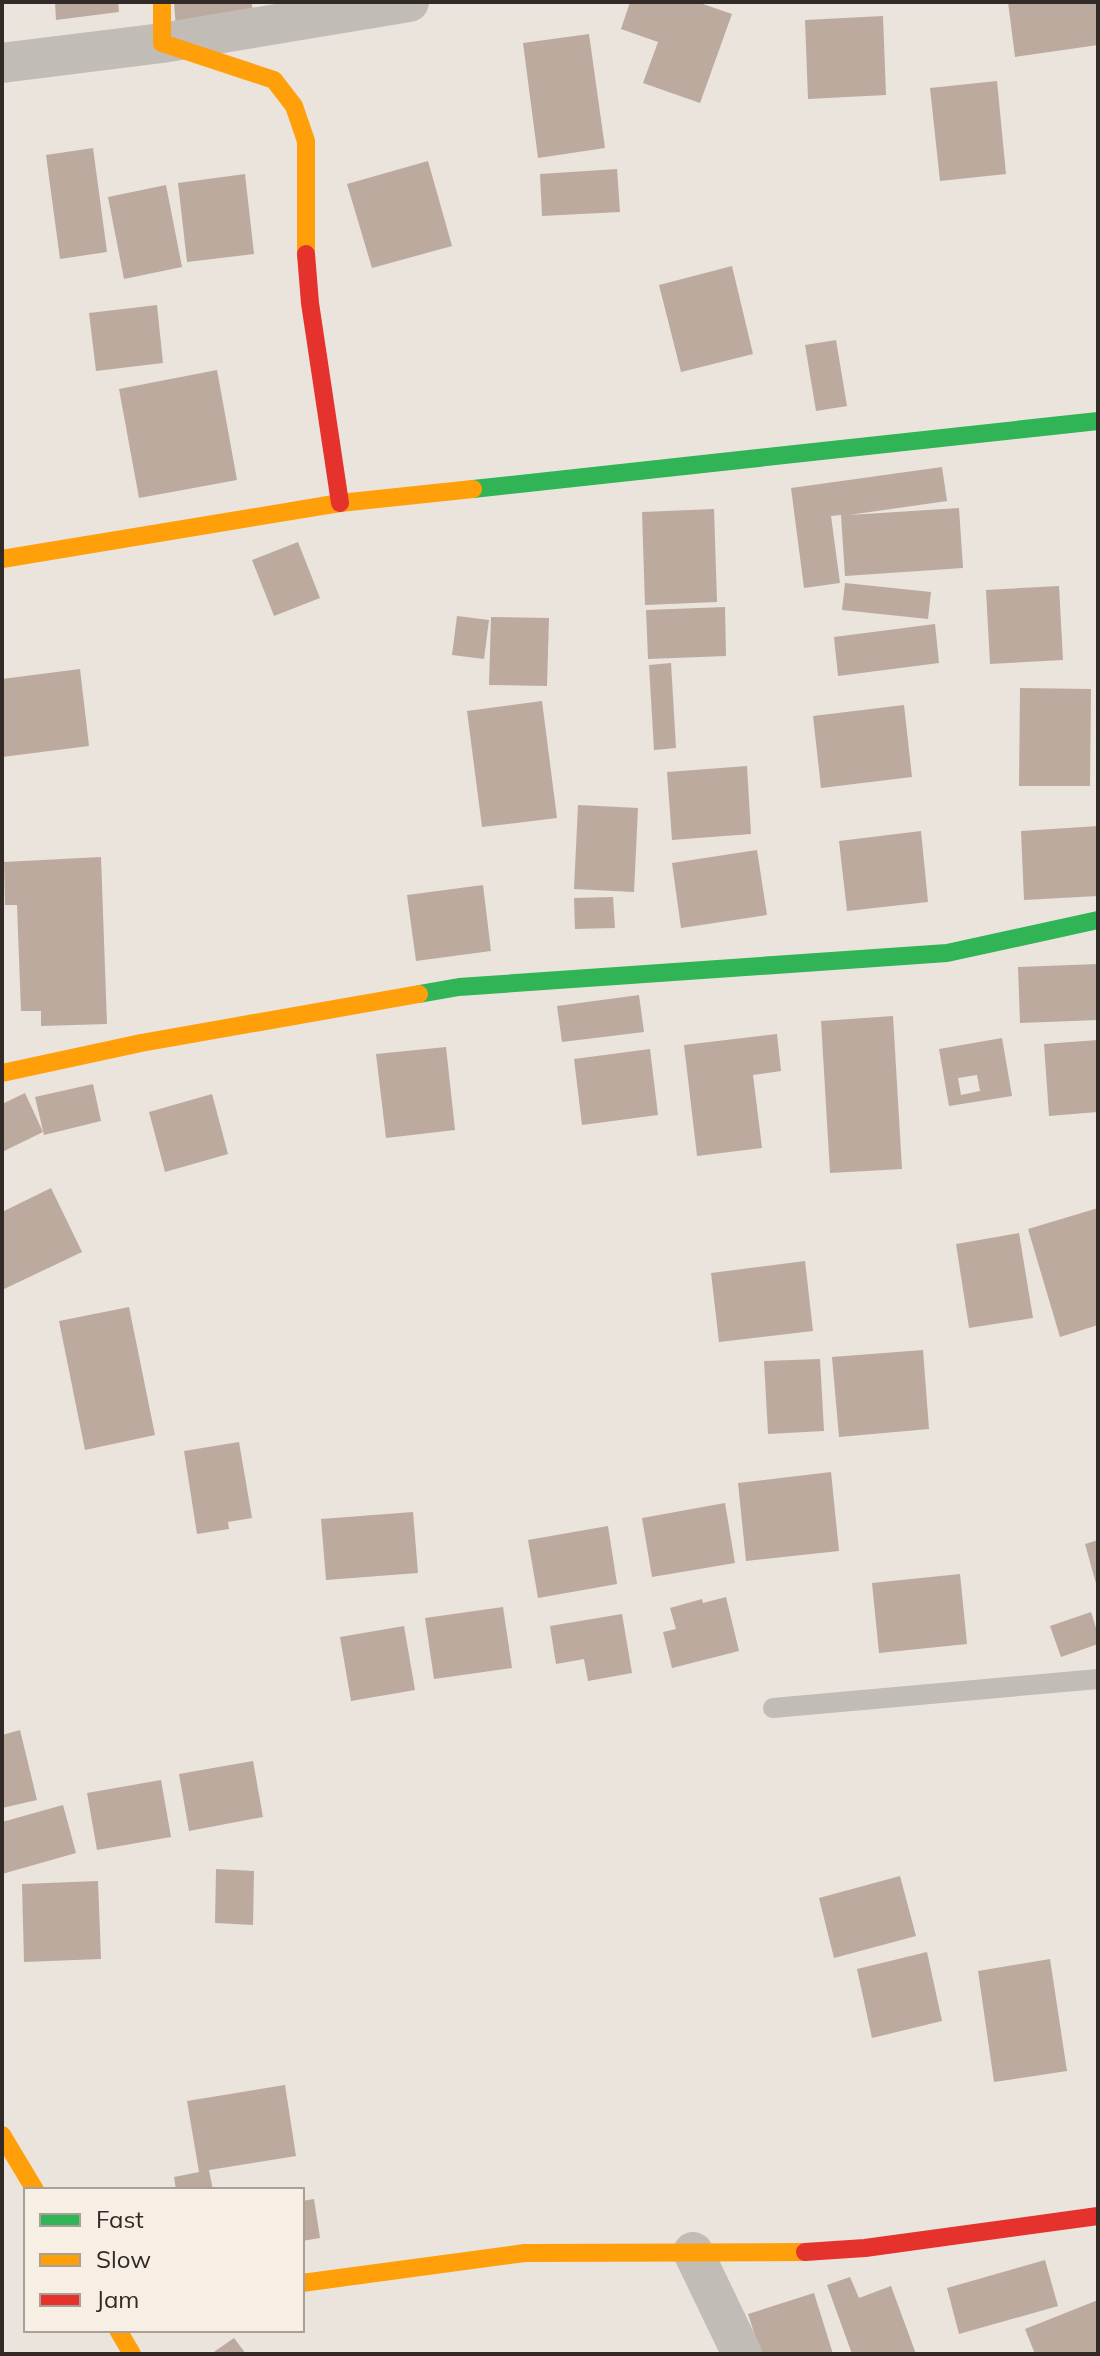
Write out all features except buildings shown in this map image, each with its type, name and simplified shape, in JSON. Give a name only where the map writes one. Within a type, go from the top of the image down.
[{"type":"street","points":[[162,2],[162,43]]},
{"type":"street","points":[[2,63],[162,43],[409,2]]},
{"type":"street","points":[[162,43],[274,80],[294,106],[306,141],[306,257],[310,303],[340,503]]},
{"type":"street","points":[[2,559],[340,503],[1098,421]]},
{"type":"street","points":[[2,1073],[141,1043],[459,987],[947,953],[1098,920]]},
{"type":"street","points":[[2,2135],[34,2188]]},
{"type":"street","points":[[304,2283],[525,2253],[816,2252],[865,2248],[1098,2216]]},
{"type":"street","points":[[693,2252],[742,2354]]},
{"type":"street","points":[[119,2332],[132,2354]]},
{"type":"lane","points":[[773,1708],[1098,1679]]},
{"type":"traffic: fast","points":[[473,489],[1098,421]]},
{"type":"traffic: fast","points":[[419,994],[459,987],[947,953],[1098,920]]},
{"type":"traffic: slow","points":[[162,2],[162,43],[274,80],[294,106],[306,141],[306,254]]},
{"type":"traffic: slow","points":[[2,559],[340,503],[473,489]]},
{"type":"traffic: slow","points":[[2,1073],[141,1043],[419,994]]},
{"type":"traffic: slow","points":[[2,2135],[34,2188]]},
{"type":"traffic: slow","points":[[304,2283],[525,2253],[805,2252]]},
{"type":"traffic: slow","points":[[119,2332],[132,2354]]},
{"type":"traffic: jam","points":[[306,254],[310,303],[340,503]]},
{"type":"traffic: jam","points":[[805,2252],[865,2248],[1098,2216]]}]
